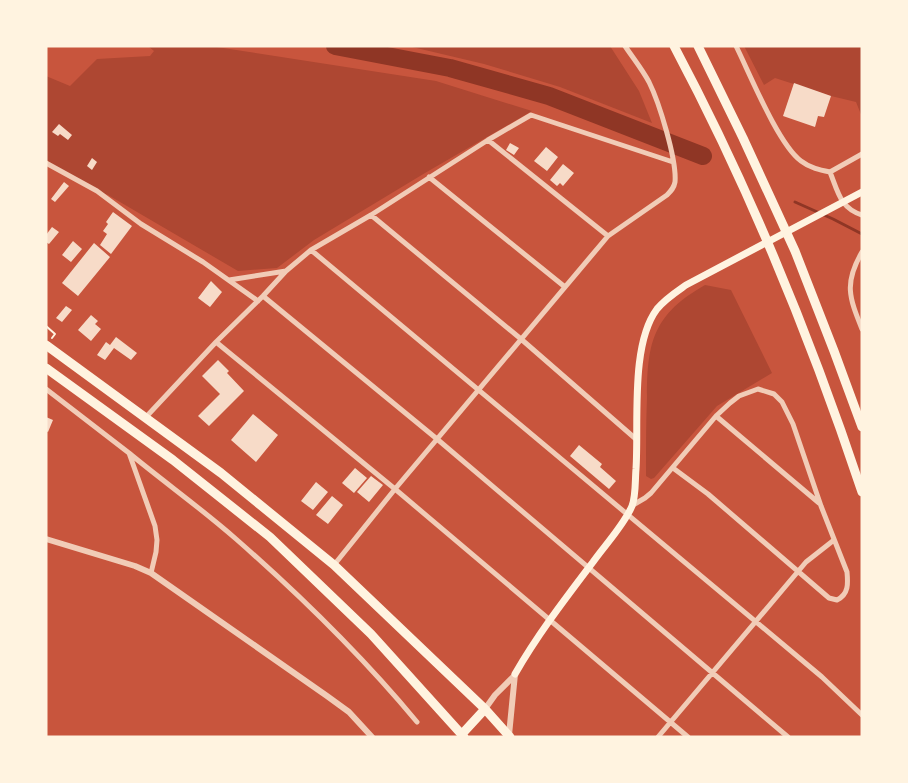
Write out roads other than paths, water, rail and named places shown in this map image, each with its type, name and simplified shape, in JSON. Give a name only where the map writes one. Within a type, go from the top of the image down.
[{"type":"highway","points":[[674,46],[726,149],[772,252],[815,359],[862,492]]},
{"type":"highway","points":[[698,46],[795,251],[862,427]]},
{"type":"highway","points":[[46,345],[221,472],[334,565],[485,709],[509,736]]},
{"type":"highway","points":[[46,368],[173,460],[270,537],[371,634],[462,736],[485,709]]},
{"type":"main road","points":[[516,674],[549,619],[633,505],[638,440],[638,378],[641,350],[645,333],[658,309],[666,300],[686,285],[862,192]]},
{"type":"street","points":[[334,565],[395,489],[608,236],[667,196],[672,190],[675,184],[672,149],[655,96],[649,83],[625,46]]},
{"type":"street","points":[[736,46],[786,145],[801,161],[809,166],[830,172],[862,154]]},
{"type":"street","points":[[146,417],[286,271],[311,250],[371,215],[488,140],[531,115],[673,162]]},
{"type":"street","points":[[488,140],[608,236]]},
{"type":"street","points":[[46,164],[97,192],[141,224],[261,298],[437,439],[788,737]]},
{"type":"street","points":[[830,172],[844,204],[853,212],[862,215]]},
{"type":"street","points":[[429,177],[564,287]]},
{"type":"street","points":[[371,215],[521,338],[638,440]]},
{"type":"street","points":[[311,250],[822,676],[862,716]]},
{"type":"street","points":[[862,252],[853,271],[850,289],[853,306],[862,329]]},
{"type":"street","points":[[229,280],[286,271]]},
{"type":"street","points":[[216,342],[395,489],[688,737]]},
{"type":"street","points":[[46,388],[242,545],[344,640],[380,678],[417,722]]},
{"type":"street","points":[[633,505],[645,498],[673,468],[716,416],[734,400],[758,389],[766,391],[778,397],[793,424],[820,504],[848,577],[847,588],[842,598],[837,600],[829,598],[708,494],[673,468]]},
{"type":"street","points":[[716,416],[820,504]]},
{"type":"street","points":[[129,453],[157,540],[151,573]]},
{"type":"street","points":[[46,539],[135,566],[151,573],[327,696],[348,712],[372,737]]},
{"type":"street","points":[[658,737],[797,572],[819,550],[834,540]]},
{"type":"street","points":[[485,709],[495,695],[516,674]]},
{"type":"street","points":[[509,736],[516,674]]},
{"type":"waterway","points":[[335,46],[450,68],[549,96],[703,156]]},
{"type":"waterway","points":[[795,202],[862,234]]}]
